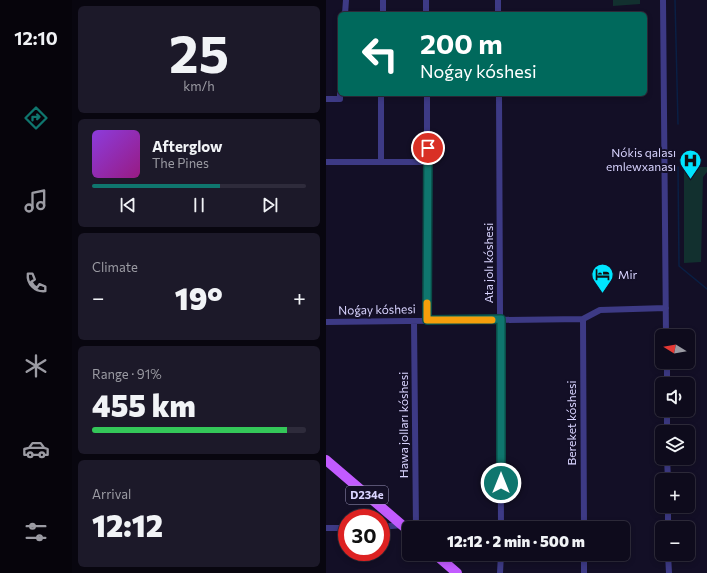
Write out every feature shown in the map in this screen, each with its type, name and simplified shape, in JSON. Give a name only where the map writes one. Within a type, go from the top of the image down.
[{"type":"main road","name":"D234e","points":[[326,460],[402,525]]},
{"type":"main road","points":[[443,561],[458,573]]},
{"type":"street","points":[[345,12],[346,0]]},
{"type":"street","points":[[383,0],[383,12]]},
{"type":"street","points":[[426,0],[426,12]]},
{"type":"street","points":[[498,0],[498,12]]},
{"type":"street","points":[[663,0],[666,329]]},
{"type":"street","points":[[326,99],[340,99],[340,96]]},
{"type":"street","points":[[381,96],[381,162]]},
{"type":"street","points":[[427,96],[427,320]]},
{"type":"street","name":"Ata jolı kóshesi","points":[[499,96],[501,521]]},
{"type":"street","points":[[326,162],[428,162]]},
{"type":"street","name":"Noǵay kóshesi","points":[[326,322],[583,318],[600,310],[666,308]]},
{"type":"street","name":"Bereket kóshesi","points":[[583,318],[584,521]]},
{"type":"street","name":"Hawa jolları kóshesi","points":[[414,321],[416,521]]},
{"type":"street","points":[[390,527],[402,528]]},
{"type":"street","points":[[326,528],[338,528]]},
{"type":"street","points":[[500,561],[500,573]]},
{"type":"street","points":[[584,561],[584,573]]},
{"type":"street","points":[[668,561],[669,573]]},
{"type":"green space","points":[[613,0],[640,0],[640,4],[613,6]]},
{"type":"green space","points":[[684,167],[707,167],[707,172],[703,177],[701,262],[684,263]]},
{"type":"waterway","points":[[675,0],[678,124]]},
{"type":"waterway","points":[[678,167],[679,266],[707,289]]},
{"type":"slow traffic","points":[[427,303],[427,320],[492,320]]},
{"type":"place","name":"Nókis qalası emlewxanası","points":[[691,180]]},
{"type":"place","name":"Mir","points":[[602,294]]},
{"type":"route","points":[[428,148],[427,320],[501,319],[501,483]]}]
